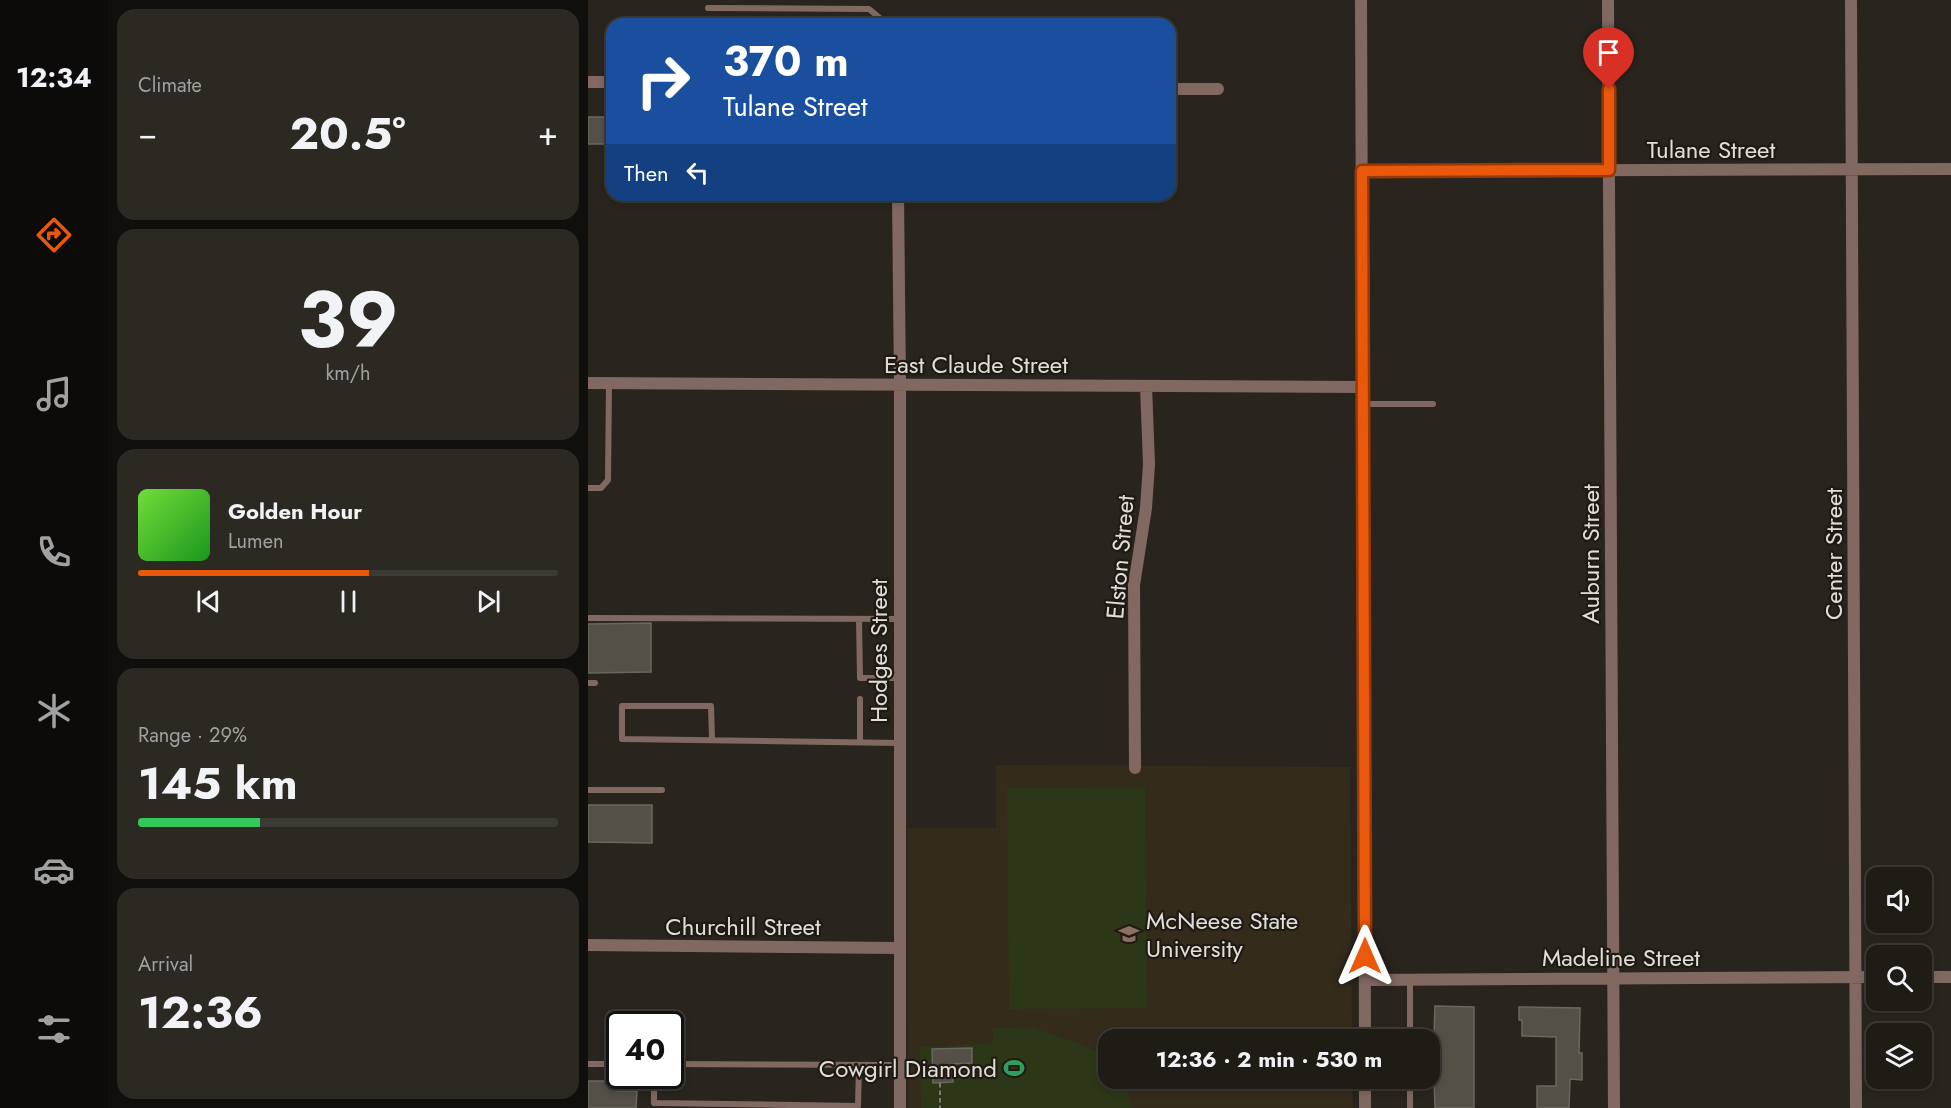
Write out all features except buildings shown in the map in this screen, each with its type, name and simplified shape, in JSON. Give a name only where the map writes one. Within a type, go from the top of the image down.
[{"type":"street","points":[[1361,0],[1365,1029]]},
{"type":"street","name":"Auburn Street","points":[[1608,0],[1614,1108]]},
{"type":"street","name":"Center Street","points":[[1851,0],[1856,1108]]},
{"type":"street","points":[[588,82],[606,82]]},
{"type":"street","points":[[1176,89],[1218,89]]},
{"type":"street","name":"Tulane Street","points":[[1362,171],[1951,169]]},
{"type":"street","name":"Hodges Street","points":[[898,201],[900,1108]]},
{"type":"street","name":"East Claude Street","points":[[588,383],[1363,387]]},
{"type":"street","name":"Elston Street","points":[[1135,768],[1134,585],[1146,508],[1149,464],[1146,386]]},
{"type":"street","name":"Churchill Street","points":[[588,945],[898,948]]},
{"type":"street","name":"Madeline Street","points":[[1365,980],[1866,977]]},
{"type":"street","points":[[1932,977],[1951,977]]},
{"type":"street","points":[[1365,1089],[1365,1108]]},
{"type":"lane","points":[[708,8],[869,9],[880,18]]},
{"type":"lane","points":[[588,488],[601,488],[608,480],[609,383]]},
{"type":"lane","points":[[1363,404],[1433,404]]},
{"type":"lane","points":[[588,618],[899,619]]},
{"type":"lane","points":[[859,619],[860,678],[899,678]]},
{"type":"lane","points":[[860,699],[860,741]]},
{"type":"lane","points":[[712,739],[711,706],[622,706],[622,739],[899,743]]},
{"type":"lane","points":[[588,790],[662,790]]},
{"type":"lane","points":[[1410,980],[1410,1029]]},
{"type":"lane","points":[[588,1064],[606,1064]]},
{"type":"lane","points":[[684,1064],[899,1065]]},
{"type":"lane","points":[[654,1089],[654,1103],[858,1106],[859,1065]]},
{"type":"lane","points":[[1410,1089],[1410,1108]]},
{"type":"path","points":[[940,1083],[940,1108]]},
{"type":"shaded area","name":"McNeese State University","points":[[996,765],[1350,767],[1352,1029],[1098,1029],[1098,1089],[1352,1089],[1353,1108],[908,1108],[907,828],[996,828]]},
{"type":"green space","points":[[1145,787],[1147,1008],[1009,1009],[1007,788]]},
{"type":"green space","name":"Cowgirl Diamond","points":[[1032,1027],[1098,1051],[1098,1089],[1127,1089],[1132,1108],[921,1108],[920,1047],[993,1043],[993,1028]]},
{"type":"place","name":"McNeese State University","points":[[1129,934]]},
{"type":"place","name":"Cowgirl Diamond","points":[[1014,1068]]},
{"type":"route","points":[[1365,956],[1362,171],[1609,170],[1609,89]]}]
